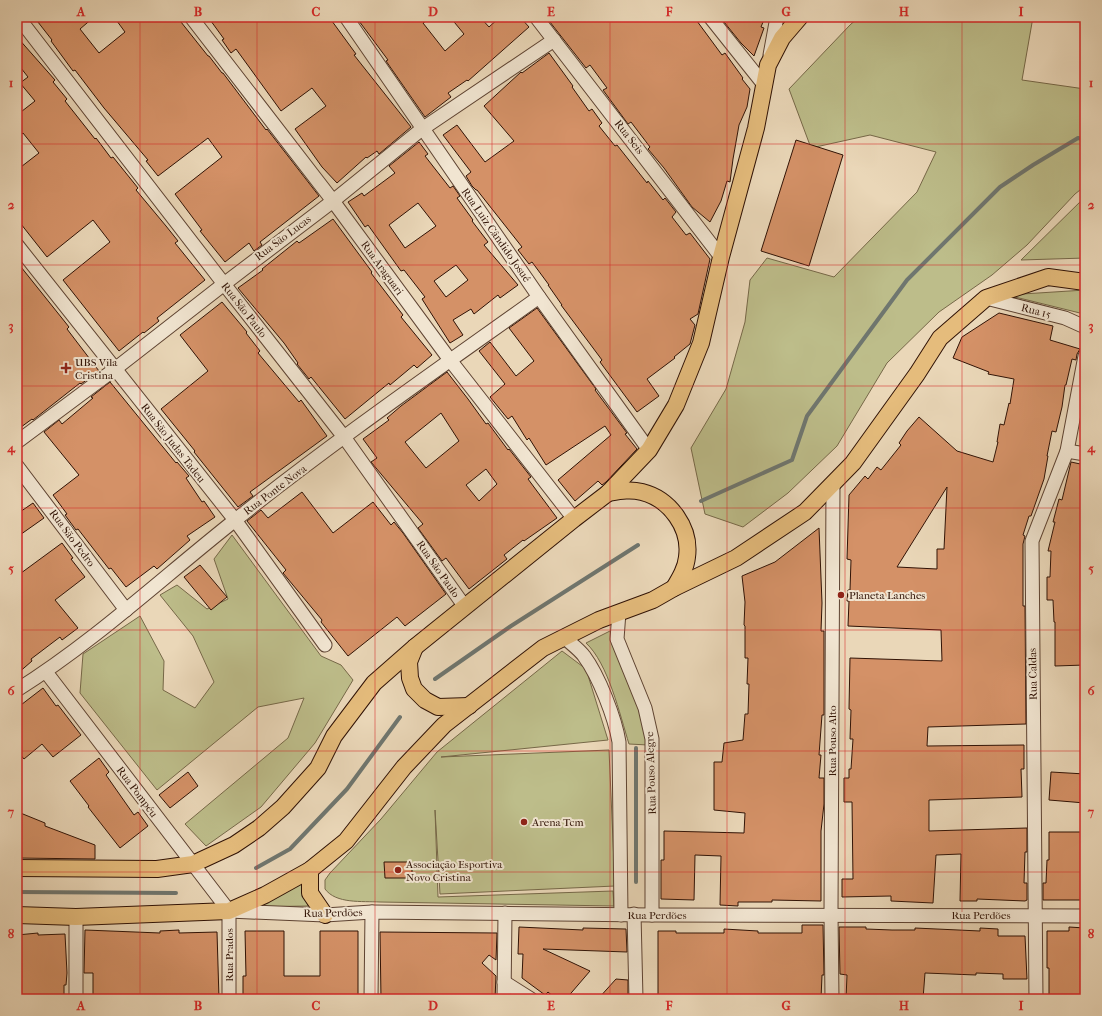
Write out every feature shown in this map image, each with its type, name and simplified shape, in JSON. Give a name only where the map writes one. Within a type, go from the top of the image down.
[{"type":"main road","points":[[17,868],[157,868],[193,864],[234,845],[260,828],[283,807],[318,768],[334,736],[374,683],[415,647],[608,493],[650,450],[676,405],[701,343],[721,257],[756,128],[768,65],[782,38],[800,17]]},
{"type":"main road","points":[[17,915],[76,916],[229,911],[265,895],[310,870],[346,841],[404,767],[444,725],[543,648],[599,620],[653,600],[674,588],[736,558],[805,512],[853,463],[917,374],[940,338],[986,298],[1048,277],[1085,282]]},
{"type":"main road","points":[[608,493],[625,490],[642,492],[658,498],[672,509],[682,524],[687,540],[687,557],[683,574],[674,588]]},
{"type":"main road","points":[[415,647],[409,662],[410,678],[414,689],[425,700],[438,707],[469,706]]},
{"type":"main road","points":[[310,870],[310,893],[325,915]]},
{"type":"street","name":"Rua São Paulo","points":[[18,17],[344,437],[465,607]]},
{"type":"street","name":"Rua Araguari","points":[[191,17],[333,201],[450,360],[574,519]]},
{"type":"street","name":"Rua Luiz Cândido Josué","points":[[346,17],[539,297],[650,450]]},
{"type":"street","name":"Rua Seis","points":[[536,17],[721,257]]},
{"type":"street","points":[[710,17],[765,86]]},
{"type":"street","points":[[768,65],[777,17]]},
{"type":"street","name":"Rua São Lucas","points":[[17,442],[115,369],[333,201],[422,129],[554,40]]},
{"type":"street","name":"Rua São Judas Tadeu","points":[[17,245],[235,520],[326,645]]},
{"type":"street","name":"Rua Ponte Nova","points":[[17,690],[46,672],[126,610],[235,520],[344,437],[539,297]]},
{"type":"street","name":"Rua 15","points":[[986,298],[1065,318],[1085,327]]},
{"type":"street","name":"Rua Caldas","points":[[1036,999],[1032,541],[1067,451],[1085,356]]},
{"type":"street","points":[[1067,451],[1085,454]]},
{"type":"street","name":"Rua São Pedro","points":[[17,466],[126,610]]},
{"type":"street","name":"Rua Pouso Alto","points":[[832,999],[833,483]]},
{"type":"street","name":"Rua Pouso Alegre","points":[[619,612],[617,639],[646,708],[652,739],[652,915]]},
{"type":"street","points":[[564,637],[584,656],[597,678],[616,726],[619,742],[621,914]]},
{"type":"street","name":"Rua Pompéu","points":[[46,672],[229,911]]},
{"type":"street","name":"Rua Perdões","points":[[229,911],[325,915],[372,912],[652,915],[832,914],[1085,916]]},
{"type":"street","name":"Rua Prados","points":[[229,911],[229,999]]},
{"type":"street","points":[[371,999],[372,912]]},
{"type":"street","points":[[504,999],[505,913]]},
{"type":"street","points":[[634,914],[636,999]]},
{"type":"street","points":[[76,916],[76,999]]},
{"type":"street","points":[[504,982],[531,999]]},
{"type":"green space","points":[[859,17],[1033,17],[1022,80],[1085,89],[1085,186],[1075,194],[1027,245],[992,275],[939,312],[887,363],[837,446],[788,493],[743,527],[705,514],[691,448],[726,389],[745,322],[750,280],[767,258],[834,277],[917,192],[936,152],[870,135],[811,148],[789,89]]},
{"type":"green space","points":[[1085,197],[1085,258],[1021,260]]},
{"type":"green space","points":[[1085,290],[1084,314],[1007,295]]},
{"type":"green space","points":[[232,535],[321,656],[341,665],[353,680],[315,743],[261,807],[206,846],[185,824],[288,738],[304,698],[258,707],[157,790],[80,693],[83,654],[140,616],[164,661],[163,690],[195,708],[214,682],[193,636],[160,595],[177,585],[207,609],[228,599],[214,559]]},
{"type":"green space","points":[[610,631],[613,645],[641,712],[648,745],[629,744],[607,676],[594,652],[586,643]]},
{"type":"green space","points":[[562,651],[586,669],[608,740],[441,757],[609,750],[615,886],[440,894],[435,810],[438,897],[613,891],[614,906],[350,901],[330,894],[325,889],[325,880],[330,873],[381,819],[437,752]]},
{"type":"green space","points":[[303,883],[308,906],[249,907]]},
{"type":"building","points":[[34,17],[94,17],[80,29],[99,53],[125,32],[114,17],[177,17],[223,73],[319,196],[260,242],[262,245],[254,251],[249,243],[225,262],[200,231],[202,230],[175,194],[222,157],[208,138],[158,176],[146,161],[148,160],[104,108],[75,70],[73,71]]},
{"type":"building","points":[[208,17],[329,17],[356,54],[354,55],[411,127],[379,154],[377,151],[367,158],[366,157],[337,183],[322,167],[295,129],[326,106],[312,88],[281,111],[236,49],[231,53],[222,40],[224,39]]},
{"type":"building","points":[[356,17],[432,17],[423,23],[445,51],[464,34],[450,17],[480,17],[489,27],[500,17],[520,17],[529,27],[468,81],[467,80],[448,93],[451,97],[425,117],[386,61],[388,60]]},
{"type":"building","points":[[546,17],[694,17],[722,55],[725,53],[750,89],[747,107],[739,125],[730,182],[727,181],[721,201],[710,222],[692,207],[664,168],[648,149],[650,147],[631,122],[628,124],[603,90],[607,88],[590,65],[586,68]]},
{"type":"building","points":[[720,17],[765,17],[761,27],[764,28],[754,56],[741,43]]},
{"type":"building","points":[[17,37],[55,80],[53,82],[67,99],[65,101],[95,139],[96,138],[111,158],[113,157],[138,188],[136,190],[178,241],[175,243],[205,280],[157,318],[159,321],[119,351],[63,280],[110,242],[93,220],[47,257],[17,219],[17,170],[39,153],[23,133],[17,138],[17,115],[35,101],[20,83],[28,77],[17,63]]},
{"type":"building","points":[[549,53],[589,111],[592,109],[602,123],[599,126],[615,146],[617,145],[647,183],[648,181],[663,200],[665,198],[676,212],[672,217],[686,235],[690,233],[710,259],[698,314],[690,319],[695,325],[690,344],[674,357],[675,358],[647,379],[659,396],[637,412],[600,362],[602,360],[561,305],[549,285],[532,262],[529,264],[518,250],[522,247],[477,190],[472,186],[466,176],[471,172],[443,135],[457,125],[485,162],[514,141],[484,106],[521,72],[522,73]]},
{"type":"building","points":[[796,140],[843,155],[809,266],[761,251]]},
{"type":"building","points":[[419,142],[428,154],[425,156],[450,188],[453,186],[460,196],[457,198],[488,242],[484,245],[518,285],[500,298],[498,295],[474,314],[471,309],[453,320],[463,335],[450,343],[422,299],[425,297],[404,270],[401,271],[368,225],[365,227],[348,202],[362,193],[364,196],[395,173],[389,166]],"holes":[[[418,203],[436,226],[405,248],[389,225]],[[456,265],[468,280],[446,297],[434,281]]]},
{"type":"building","points":[[333,219],[403,315],[401,317],[432,355],[417,368],[414,365],[390,385],[389,383],[345,419],[311,377],[309,379],[297,364],[298,363],[284,343],[238,288],[263,270],[262,269],[297,241],[299,243]]},
{"type":"building","points":[[17,262],[69,327],[67,329],[99,371],[81,384],[80,383],[33,420],[32,419],[17,430]]},
{"type":"building","points":[[222,302],[247,332],[246,333],[260,351],[258,353],[299,402],[301,400],[327,436],[250,492],[253,496],[238,507],[161,409],[208,371],[180,335]]},
{"type":"building","points":[[537,308],[596,389],[595,390],[627,433],[625,434],[637,449],[606,482],[602,485],[598,481],[575,501],[558,480],[611,435],[605,426],[546,465],[529,438],[527,440],[512,416],[508,419],[490,397],[505,384],[479,351],[490,342],[516,376],[534,361],[509,328]]},
{"type":"building","points":[[999,313],[1053,326],[1050,340],[1080,349],[1076,360],[1072,359],[1065,385],[1056,432],[1052,431],[1044,479],[1023,535],[1025,536],[1023,544],[1023,606],[1025,606],[1026,724],[928,727],[927,746],[1024,745],[1024,769],[1021,769],[1022,797],[929,800],[929,831],[1027,828],[1027,852],[1025,852],[1024,883],[1027,883],[1027,900],[977,899],[977,901],[960,901],[961,854],[936,855],[933,903],[891,901],[891,896],[842,897],[842,879],[853,879],[852,802],[844,802],[844,778],[849,778],[853,739],[850,739],[850,658],[942,661],[941,630],[848,626],[849,601],[847,601],[848,590],[850,590],[851,560],[847,559],[849,495],[865,476],[868,479],[877,467],[881,470],[901,445],[899,443],[919,417],[957,451],[993,462],[998,442],[1000,424],[1004,425],[1009,403],[1010,404],[1014,379],[988,374],[989,372],[953,358],[962,337]],"holes":[[[947,487],[944,549],[937,549],[937,569],[897,567]]]},
{"type":"building","points":[[447,372],[486,424],[488,423],[531,477],[528,479],[557,518],[524,541],[523,540],[504,555],[507,559],[469,589],[446,558],[442,561],[418,528],[423,524],[371,462],[377,458],[363,439],[389,420],[387,418]],"holes":[[[441,413],[459,441],[426,468],[405,442]],[[486,469],[497,484],[479,501],[466,485]]]},
{"type":"building","points":[[110,382],[176,463],[177,462],[189,476],[186,478],[202,502],[204,501],[215,517],[187,536],[190,540],[157,569],[154,566],[126,587],[111,568],[109,569],[78,529],[76,530],[65,515],[67,514],[53,495],[79,475],[44,432],[59,420],[62,424],[93,398],[91,397]]},
{"type":"building","points":[[1071,462],[1085,465],[1085,487],[1081,506],[1085,507],[1085,665],[1055,666],[1055,622],[1053,600],[1047,600],[1047,577],[1050,577],[1051,551],[1048,551],[1055,522],[1053,522],[1059,499],[1062,500]]},
{"type":"building","points":[[302,492],[333,533],[373,502],[391,525],[394,522],[403,533],[446,594],[405,626],[397,617],[348,656],[321,622],[322,620],[283,573],[286,570],[247,521],[261,510],[268,518]]},
{"type":"building","points":[[33,503],[44,518],[17,537],[17,514]]},
{"type":"building","points":[[819,528],[822,603],[821,631],[824,631],[824,715],[822,715],[819,755],[821,755],[819,778],[824,778],[824,804],[821,831],[821,901],[772,900],[772,902],[738,902],[738,906],[720,905],[721,856],[695,855],[694,900],[661,899],[661,860],[664,860],[664,831],[744,833],[745,813],[714,810],[714,762],[722,762],[724,743],[743,740],[745,714],[748,714],[748,658],[745,658],[745,602],[742,576],[775,562]]},
{"type":"building","points":[[62,543],[73,558],[71,559],[85,577],[55,600],[78,628],[62,640],[60,637],[31,659],[32,661],[17,674],[17,576]]},
{"type":"building","points":[[200,565],[227,597],[211,610],[184,577]]},
{"type":"building","points":[[43,688],[56,706],[58,705],[81,735],[53,757],[42,744],[24,759],[17,751],[17,708]]},
{"type":"building","points":[[99,758],[109,772],[106,775],[134,815],[138,812],[148,826],[120,848],[70,781]]},
{"type":"building","points":[[188,772],[198,786],[170,808],[159,795]]},
{"type":"building","points":[[1051,772],[1085,774],[1085,803],[1049,800]]},
{"type":"building","points":[[18,812],[45,823],[45,826],[95,845],[95,859],[17,858]]},
{"type":"building","points":[[1049,832],[1085,832],[1085,900],[1043,900],[1043,883],[1046,883],[1047,860],[1049,860]]},
{"type":"building","name":"Associação Esportiva Novo Cristina","points":[[384,862],[412,862],[412,878],[385,878]]},
{"type":"building","points":[[802,925],[823,925],[824,975],[822,975],[821,999],[658,999],[658,931],[676,931],[676,933],[724,933],[724,929],[758,931],[758,933],[802,933]]},
{"type":"building","points":[[519,927],[583,930],[583,928],[626,929],[627,952],[543,949],[590,971],[566,999],[556,999],[548,992],[545,995],[522,978],[523,954],[518,954]]},
{"type":"building","points":[[839,927],[866,927],[866,929],[892,930],[915,930],[915,928],[980,931],[980,928],[998,929],[998,936],[1025,936],[1027,979],[1003,979],[1003,974],[976,973],[976,975],[925,973],[923,999],[846,999],[847,975],[840,974]]},
{"type":"building","points":[[1069,927],[1085,928],[1085,999],[1049,999],[1047,931],[1069,931]]},
{"type":"building","points":[[85,930],[160,933],[160,931],[179,930],[179,933],[217,932],[219,999],[93,999],[93,973],[84,973]]},
{"type":"building","points":[[245,931],[284,931],[284,976],[320,976],[320,931],[358,931],[358,999],[243,999],[243,976],[246,976]]},
{"type":"building","points":[[380,932],[497,933],[496,960],[489,955],[482,963],[496,976],[495,999],[381,999]]},
{"type":"building","points":[[38,933],[38,935],[65,934],[67,973],[66,985],[64,985],[64,999],[17,999],[17,935]]},
{"type":"building","points":[[616,979],[628,980],[628,999],[598,999]]},
{"type":"waterway","points":[[701,501],[792,460],[807,416],[907,280],[1000,187],[1078,138],[1085,140]]},
{"type":"waterway","points":[[435,679],[511,626],[638,545]]},
{"type":"waterway","points":[[256,868],[290,849],[347,789],[400,717]]},
{"type":"waterway","points":[[636,748],[636,882]]},
{"type":"waterway","points":[[17,892],[176,893]]},
{"type":"place","name":"UBS Vila Cristina","points":[[66,368]]},
{"type":"place","name":"Planeta Lanches","points":[[841,595]]},
{"type":"place","name":"Arena Tcm","points":[[524,822]]},
{"type":"place","name":"Associação Esportiva Novo Cristina","points":[[398,870]]}]
